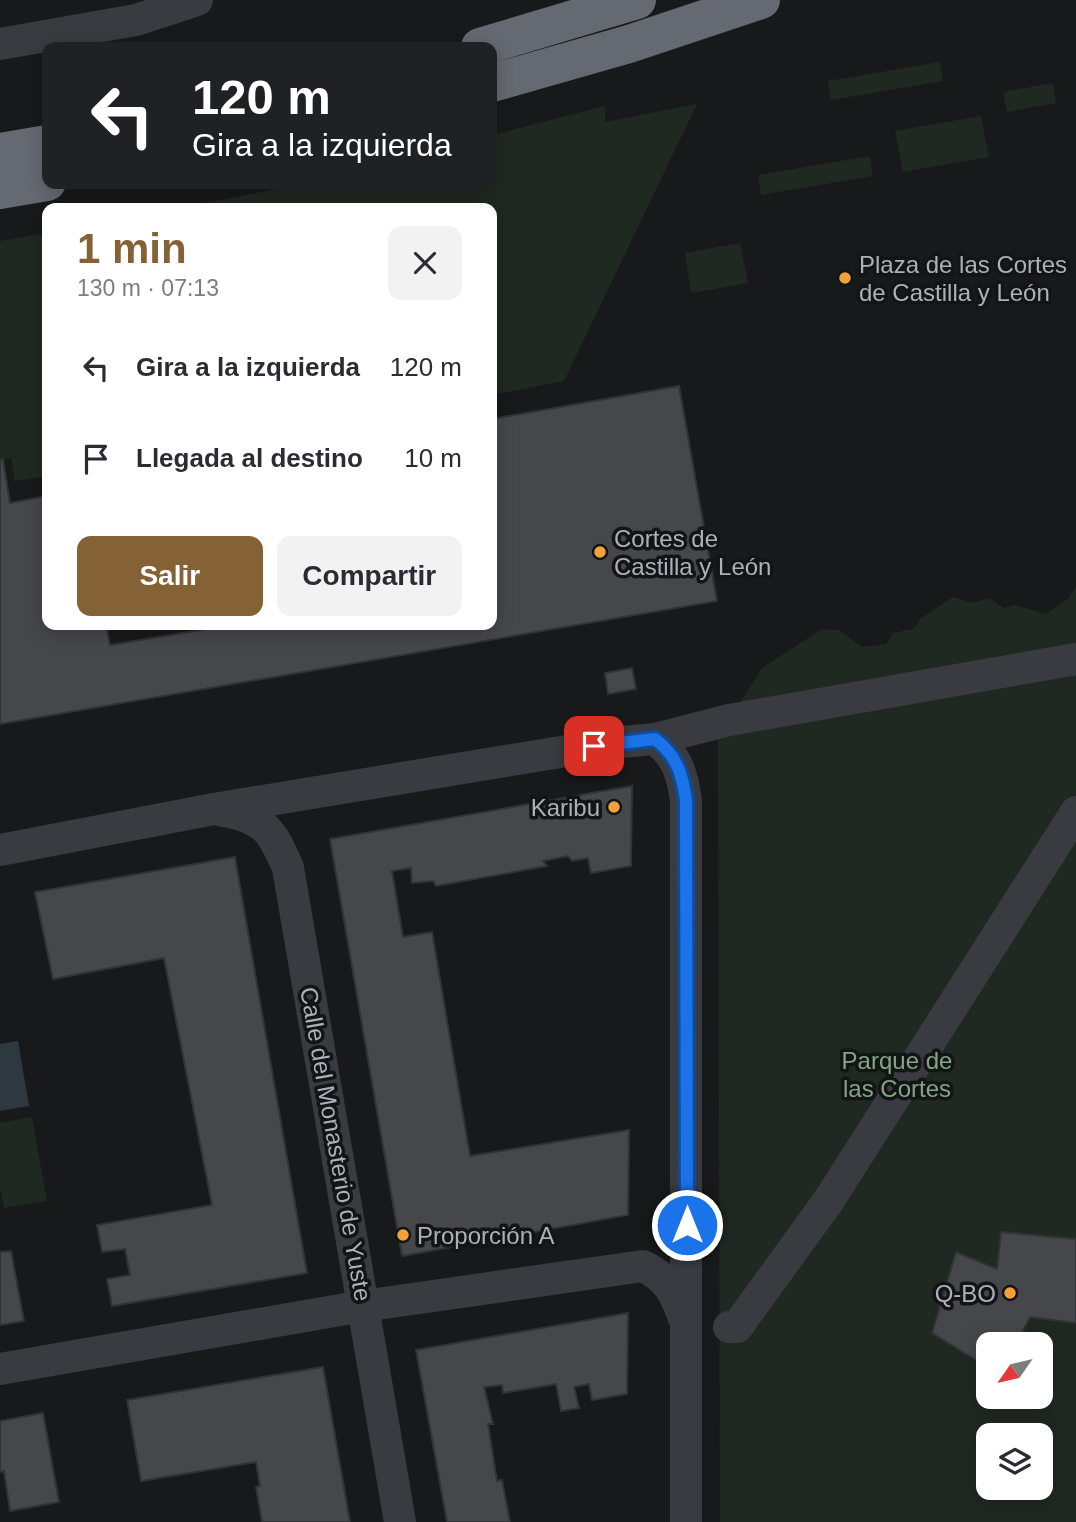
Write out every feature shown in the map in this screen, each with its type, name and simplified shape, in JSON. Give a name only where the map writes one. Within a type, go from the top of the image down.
[{"type":"highway","points":[[497,42],[638,0]]},
{"type":"highway","points":[[497,82],[629,44],[761,0]]},
{"type":"highway","points":[[0,152],[42,145]]},
{"type":"highway","points":[[0,190],[42,183]]},
{"type":"street","points":[[0,44],[136,20],[197,0]]},
{"type":"street","points":[[0,850],[214,809],[608,744],[662,744],[718,722],[1076,659]]},
{"type":"street","points":[[662,744],[682,771],[686,800],[686,1522]]},
{"type":"street","name":"Calle del Monasterio de Yuste","points":[[214,809],[249,816],[273,833],[288,868],[400,1522]]},
{"type":"street","points":[[729,1326],[737,1327],[829,1200],[1076,813]]},
{"type":"street","points":[[0,1369],[363,1306],[643,1266],[671,1242],[687,1199]]},
{"type":"street","points":[[643,1266],[660,1275],[672,1288],[687,1326]]},
{"type":"green space","points":[[940,62],[943,81],[831,100],[828,81]]},
{"type":"green space","points":[[1053,83],[1056,103],[1007,112],[1003,92]]},
{"type":"green space","points":[[697,104],[564,381],[497,394],[497,203],[206,203],[277,189],[497,189],[497,134],[605,106],[605,122]]},
{"type":"green space","points":[[981,116],[989,157],[903,172],[895,131]]},
{"type":"green space","points":[[870,156],[873,176],[761,195],[758,175]]},
{"type":"green space","points":[[42,234],[42,477],[15,481],[11,458],[0,460],[0,241]]},
{"type":"green space","points":[[740,243],[748,283],[691,293],[685,253]]},
{"type":"green space","name":"Parque de las Cortes","points":[[1076,585],[1076,1522],[720,1522],[718,722],[729,720],[762,668],[822,629],[840,630],[861,647],[887,644],[892,633],[914,629],[920,619],[953,597],[973,603],[989,598],[1004,608],[1015,605],[1046,614],[1068,599]]},
{"type":"green space","points":[[32,1117],[47,1201],[4,1208],[0,1187],[0,1123]]},
{"type":"shaded area","points":[[18,1041],[29,1106],[0,1111],[0,1044]]},
{"type":"building","name":"Cortes de Castilla y León","points":[[679,386],[717,601],[0,724],[0,460],[3,460],[10,503],[42,497],[42,630],[107,630],[110,645],[201,630],[497,630],[497,418]]},
{"type":"building","points":[[632,668],[636,689],[608,694],[605,673]]},
{"type":"building","points":[[632,786],[631,866],[591,873],[588,858],[572,861],[568,856],[543,861],[547,866],[436,886],[433,881],[412,883],[411,868],[392,871],[403,937],[432,932],[470,1156],[629,1130],[628,1215],[402,1256],[330,839]]},
{"type":"building","points":[[235,857],[307,1273],[112,1306],[107,1279],[130,1275],[125,1249],[102,1252],[97,1225],[212,1205],[164,958],[53,979],[35,892]]},
{"type":"building","name":"Q-BO","points":[[1001,1232],[1076,1239],[1076,1323],[1030,1317],[1023,1332],[976,1332],[976,1360],[932,1333],[956,1252],[997,1269]]},
{"type":"building","points":[[11,1251],[24,1321],[0,1325],[0,1252]]},
{"type":"building","points":[[628,1313],[627,1394],[592,1400],[589,1384],[574,1387],[579,1408],[561,1411],[556,1384],[503,1393],[502,1385],[484,1387],[493,1424],[488,1424],[497,1481],[502,1480],[510,1522],[447,1522],[416,1350]]},
{"type":"building","points":[[323,1367],[350,1522],[262,1522],[256,1487],[260,1486],[256,1462],[141,1481],[127,1400]]},
{"type":"building","points":[[43,1413],[59,1502],[10,1511],[4,1471],[0,1472],[0,1421]]},
{"type":"place","name":"Plaza de las Cortes de Castilla y León","points":[[845,278]]},
{"type":"place","name":"Cortes de Castilla y León","points":[[600,552]]},
{"type":"place","name":"Karibu","points":[[614,807]]},
{"type":"place","name":"Proporción A","points":[[403,1235]]},
{"type":"place","name":"Q-BO","points":[[1010,1293]]},
{"type":"route","points":[[594,746],[655,739],[669,750],[682,771],[686,800],[687,1225]]}]
